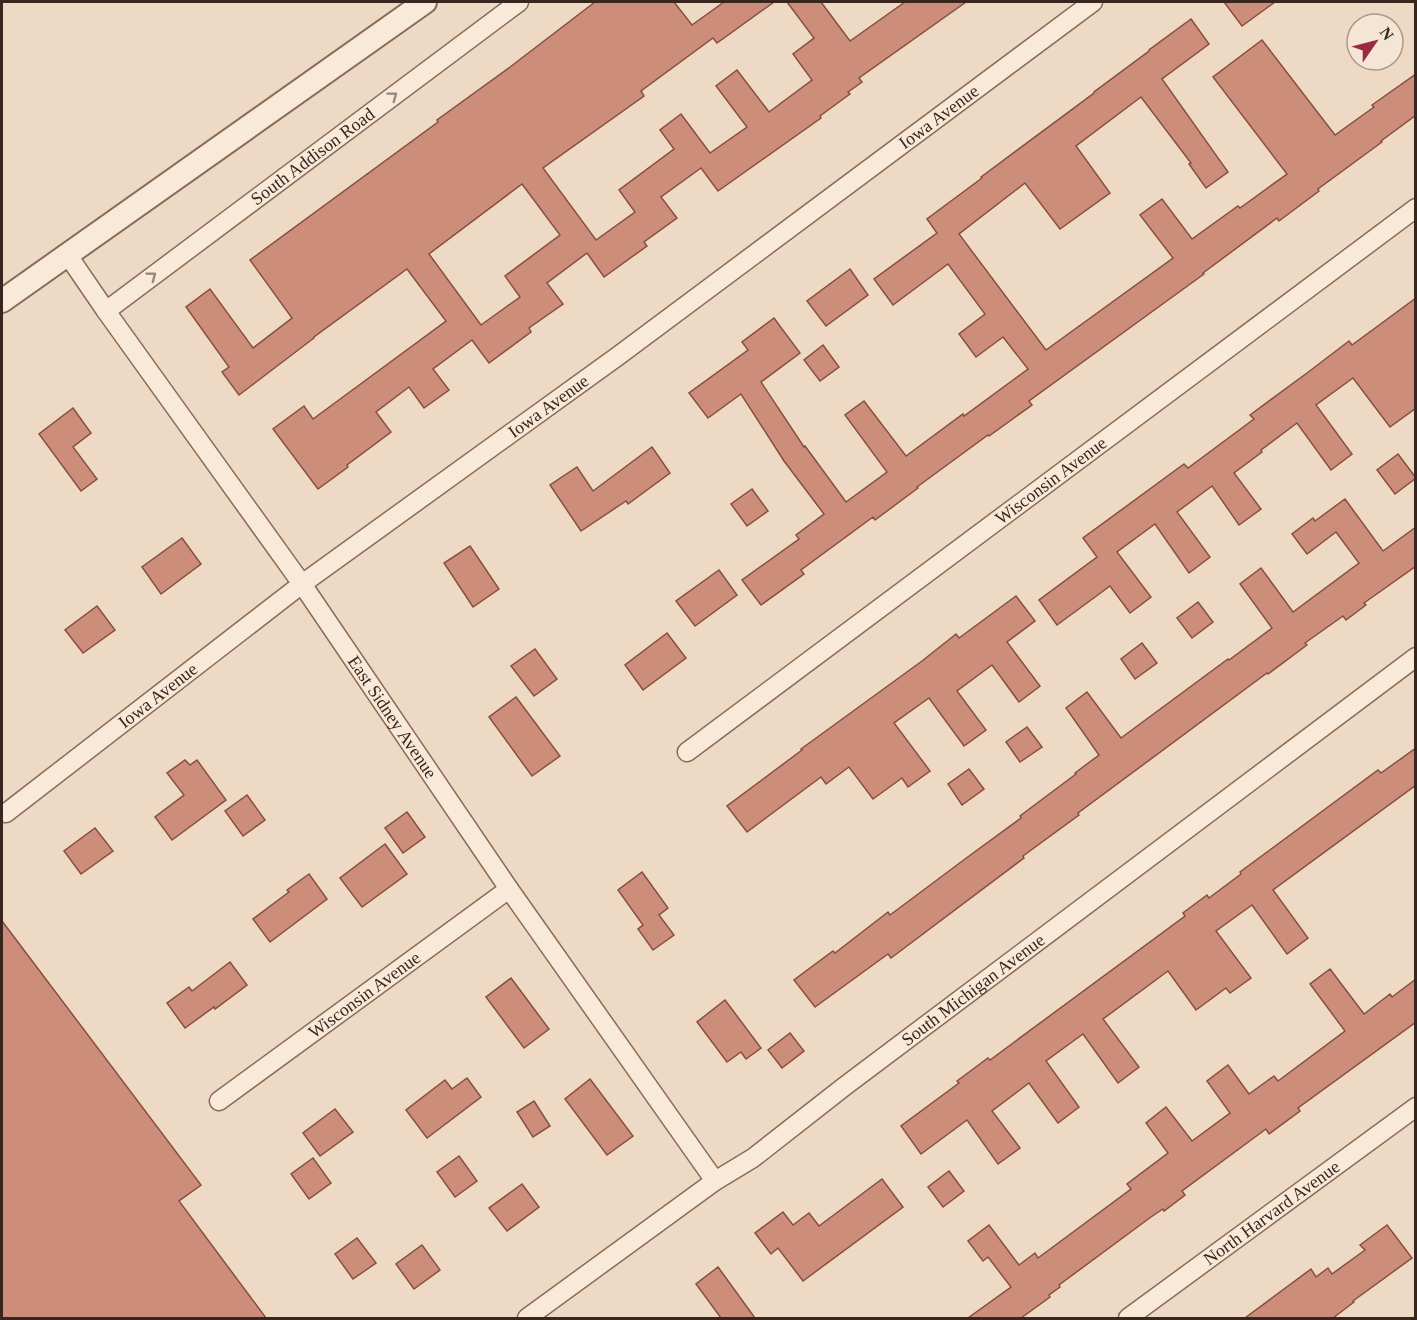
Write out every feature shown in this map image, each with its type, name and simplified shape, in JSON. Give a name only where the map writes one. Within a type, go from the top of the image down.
[{"type":"street","points":[[2,301],[425,2]]},
{"type":"street","name":"South Addison Road","points":[[106,311],[519,2]]},
{"type":"street","name":"Iowa Avenue","points":[[6,813],[302,584],[618,356],[1093,2]]},
{"type":"street","name":"Wisconsin Avenue","points":[[687,752],[1416,208]]},
{"type":"street","name":"East Sidney Avenue","points":[[67,254],[302,584],[509,889],[715,1181]]},
{"type":"street","name":"South Michigan Avenue","points":[[527,1318],[715,1181],[753,1158],[845,1086],[1416,657]]},
{"type":"street","name":"Wisconsin Avenue","points":[[219,1101],[509,889]]},
{"type":"street","name":"North Harvard Avenue","points":[[1128,1318],[1416,1107]]},
{"type":"building","points":[[595,2],[674,2],[692,25],[724,2],[774,2],[717,43],[713,38],[641,91],[644,96],[543,168],[596,240],[635,212],[619,190],[674,149],[660,130],[681,114],[710,153],[747,127],[716,86],[737,70],[769,112],[812,80],[793,54],[814,38],[787,2],[821,2],[850,41],[905,2],[966,2],[859,78],[862,82],[820,116],[821,118],[718,191],[701,168],[661,197],[677,218],[644,242],[647,246],[604,277],[587,253],[547,283],[563,304],[529,328],[531,332],[489,363],[472,340],[433,369],[449,390],[424,408],[409,387],[376,412],[391,432],[318,489],[273,429],[304,406],[313,419],[446,321],[407,269],[239,395],[222,372],[229,367],[186,307],[210,289],[253,348],[292,318],[250,260]],"holes":[[[522,184],[560,235],[505,276],[520,297],[481,325],[429,254]]]},
{"type":"building","points":[[1224,2],[1275,2],[1242,26]]},
{"type":"building","points":[[1191,19],[1209,44],[1162,79],[1228,172],[1206,188],[1189,164],[1191,163],[1141,97],[1076,146],[1110,193],[1060,229],[1025,183],[959,234],[1046,350],[1173,258],[1140,215],[1162,199],[1192,239],[1287,174],[1213,77],[1262,40],[1335,135],[1416,74],[1416,115],[1279,221],[1277,218],[1029,401],[1032,405],[917,487],[875,520],[873,517],[801,570],[804,574],[761,605],[742,580],[799,539],[796,535],[824,514],[784,461],[741,394],[708,418],[689,393],[748,350],[742,342],[774,318],[800,353],[761,382],[804,447],[846,502],[887,472],[845,415],[864,401],[906,456],[1028,369],[1003,337],[976,357],[959,334],[985,314],[948,264],[893,305],[874,279],[937,233],[927,219]]},
{"type":"building","points":[[850,269],[868,295],[826,326],[807,301]]},
{"type":"building","points":[[1416,298],[1416,408],[1390,427],[1353,378],[1316,405],[1352,454],[1331,470],[1297,423],[1234,473],[1261,509],[1239,525],[1212,486],[1177,512],[1210,557],[1189,573],[1155,524],[1117,552],[1151,597],[1130,613],[1110,586],[1057,625],[1039,600],[1097,557],[1083,538],[1184,464],[1188,468],[1254,419],[1250,415],[1349,341],[1352,345]]},
{"type":"building","points":[[823,345],[839,367],[820,381],[804,360]]},
{"type":"building","points":[[73,408],[91,433],[73,447],[97,479],[81,491],[39,434]]},
{"type":"building","points":[[652,447],[670,473],[628,504],[626,501],[581,531],[550,485],[577,467],[593,491]]},
{"type":"building","points":[[1398,454],[1416,478],[1395,494],[1377,470]]},
{"type":"building","points":[[752,489],[768,511],[747,526],[731,504]]},
{"type":"building","points":[[1345,499],[1383,551],[1416,527],[1416,566],[1364,603],[1366,605],[1346,620],[1343,616],[1305,643],[1307,645],[1078,813],[1079,815],[1023,856],[1024,858],[891,958],[888,954],[815,1007],[794,980],[833,951],[835,953],[888,912],[890,915],[1021,818],[1020,816],[1099,755],[1066,708],[1087,692],[1121,738],[1272,628],[1240,584],[1261,568],[1293,612],[1359,563],[1336,532],[1307,554],[1292,534],[1313,518],[1315,521]]},
{"type":"building","points":[[182,538],[201,564],[161,594],[142,567]]},
{"type":"building","points":[[470,546],[499,589],[473,607],[444,563]]},
{"type":"building","points":[[719,570],[737,595],[695,626],[676,601]]},
{"type":"building","points":[[1016,596],[1035,621],[1007,642],[1040,686],[1019,702],[992,665],[957,691],[986,730],[964,746],[929,698],[894,723],[930,771],[908,787],[902,778],[873,799],[849,767],[826,784],[821,777],[747,832],[727,806],[956,634],[959,638]]},
{"type":"building","points":[[1198,602],[1213,622],[1192,638],[1177,618]]},
{"type":"building","points":[[97,606],[115,630],[83,653],[65,630]]},
{"type":"building","points":[[667,633],[686,658],[643,690],[625,665]]},
{"type":"building","points":[[1142,643],[1157,663],[1135,679],[1121,659]]},
{"type":"building","points":[[535,649],[557,679],[534,696],[511,666]]},
{"type":"building","points":[[516,697],[560,756],[532,776],[489,717]]},
{"type":"building","points":[[1027,727],[1042,747],[1020,762],[1006,742]]},
{"type":"building","points":[[1416,748],[1416,785],[1273,890],[1308,938],[1287,954],[1252,905],[1216,931],[1251,978],[1230,993],[1226,988],[1196,1010],[1168,971],[1103,1019],[1139,1067],[1118,1083],[1083,1034],[1046,1061],[1079,1107],[1058,1123],[1029,1083],[992,1111],[1020,1148],[998,1164],[967,1120],[921,1154],[901,1126],[959,1083],[957,1081],[988,1058],[990,1060],[1185,916],[1183,913],[1207,895],[1209,898],[1241,874],[1240,872],[1378,770],[1381,773]]},
{"type":"building","points":[[185,760],[190,765],[197,760],[226,800],[172,840],[155,817],[184,795],[167,773]]},
{"type":"building","points":[[969,769],[984,789],[962,805],[948,784]]},
{"type":"building","points":[[247,795],[265,820],[243,836],[225,811]]},
{"type":"building","points":[[407,812],[425,837],[403,853],[385,828]]},
{"type":"building","points":[[95,828],[113,851],[81,874],[64,851]]},
{"type":"building","points":[[385,844],[407,874],[362,907],[340,878]]},
{"type":"building","points":[[642,872],[668,908],[659,915],[674,935],[653,950],[638,929],[643,925],[618,890]]},
{"type":"building","points":[[309,874],[327,899],[270,942],[253,919]]},
{"type":"building","points":[[2,921],[201,1185],[179,1201],[266,1318],[2,1318]]},
{"type":"building","points":[[230,962],[247,985],[185,1028],[167,1003],[189,987],[192,991]]},
{"type":"building","points":[[1330,969],[1364,1014],[1390,994],[1392,997],[1416,979],[1416,1022],[1298,1108],[1300,1111],[1269,1134],[1266,1129],[1182,1191],[1185,1195],[1164,1211],[1163,1209],[1151,1217],[1059,1285],[1060,1287],[1049,1295],[1050,1297],[1021,1318],[968,1318],[1011,1287],[988,1257],[983,1261],[968,1241],[989,1225],[1019,1265],[1035,1253],[1038,1258],[1131,1189],[1127,1184],[1168,1153],[1146,1123],[1166,1107],[1192,1141],[1230,1113],[1207,1081],[1228,1065],[1249,1094],[1274,1076],[1278,1081],[1345,1031],[1310,984]]},
{"type":"building","points":[[511,978],[549,1029],[524,1048],[486,997]]},
{"type":"building","points":[[725,1000],[761,1048],[746,1059],[741,1052],[727,1062],[697,1022]]},
{"type":"building","points":[[790,1033],[804,1051],[782,1068],[768,1050]]},
{"type":"building","points":[[467,1078],[481,1097],[427,1138],[406,1110],[445,1080],[452,1089]]},
{"type":"building","points":[[590,1079],[633,1136],[607,1155],[565,1099]]},
{"type":"building","points":[[534,1101],[550,1126],[533,1137],[517,1112]]},
{"type":"building","points":[[335,1109],[353,1132],[320,1156],[303,1133]]},
{"type":"building","points":[[459,1156],[477,1181],[455,1197],[437,1172]]},
{"type":"building","points":[[313,1158],[331,1183],[309,1199],[291,1174]]},
{"type":"building","points":[[949,1171],[964,1191],[943,1207],[928,1187]]},
{"type":"building","points":[[882,1179],[903,1207],[803,1281],[778,1248],[771,1254],[755,1233],[783,1212],[793,1225],[809,1213],[819,1226]]},
{"type":"building","points":[[522,1184],[539,1207],[507,1231],[489,1208]]},
{"type":"building","points":[[1387,1225],[1412,1258],[1333,1318],[1245,1318],[1311,1269],[1316,1277],[1328,1268],[1332,1274],[1365,1250],[1360,1245]]},
{"type":"building","points":[[357,1238],[376,1263],[353,1279],[335,1254]]},
{"type":"building","points":[[422,1245],[440,1270],[414,1289],[396,1264]]},
{"type":"building","points":[[718,1267],[755,1318],[721,1318],[696,1284]]}]
